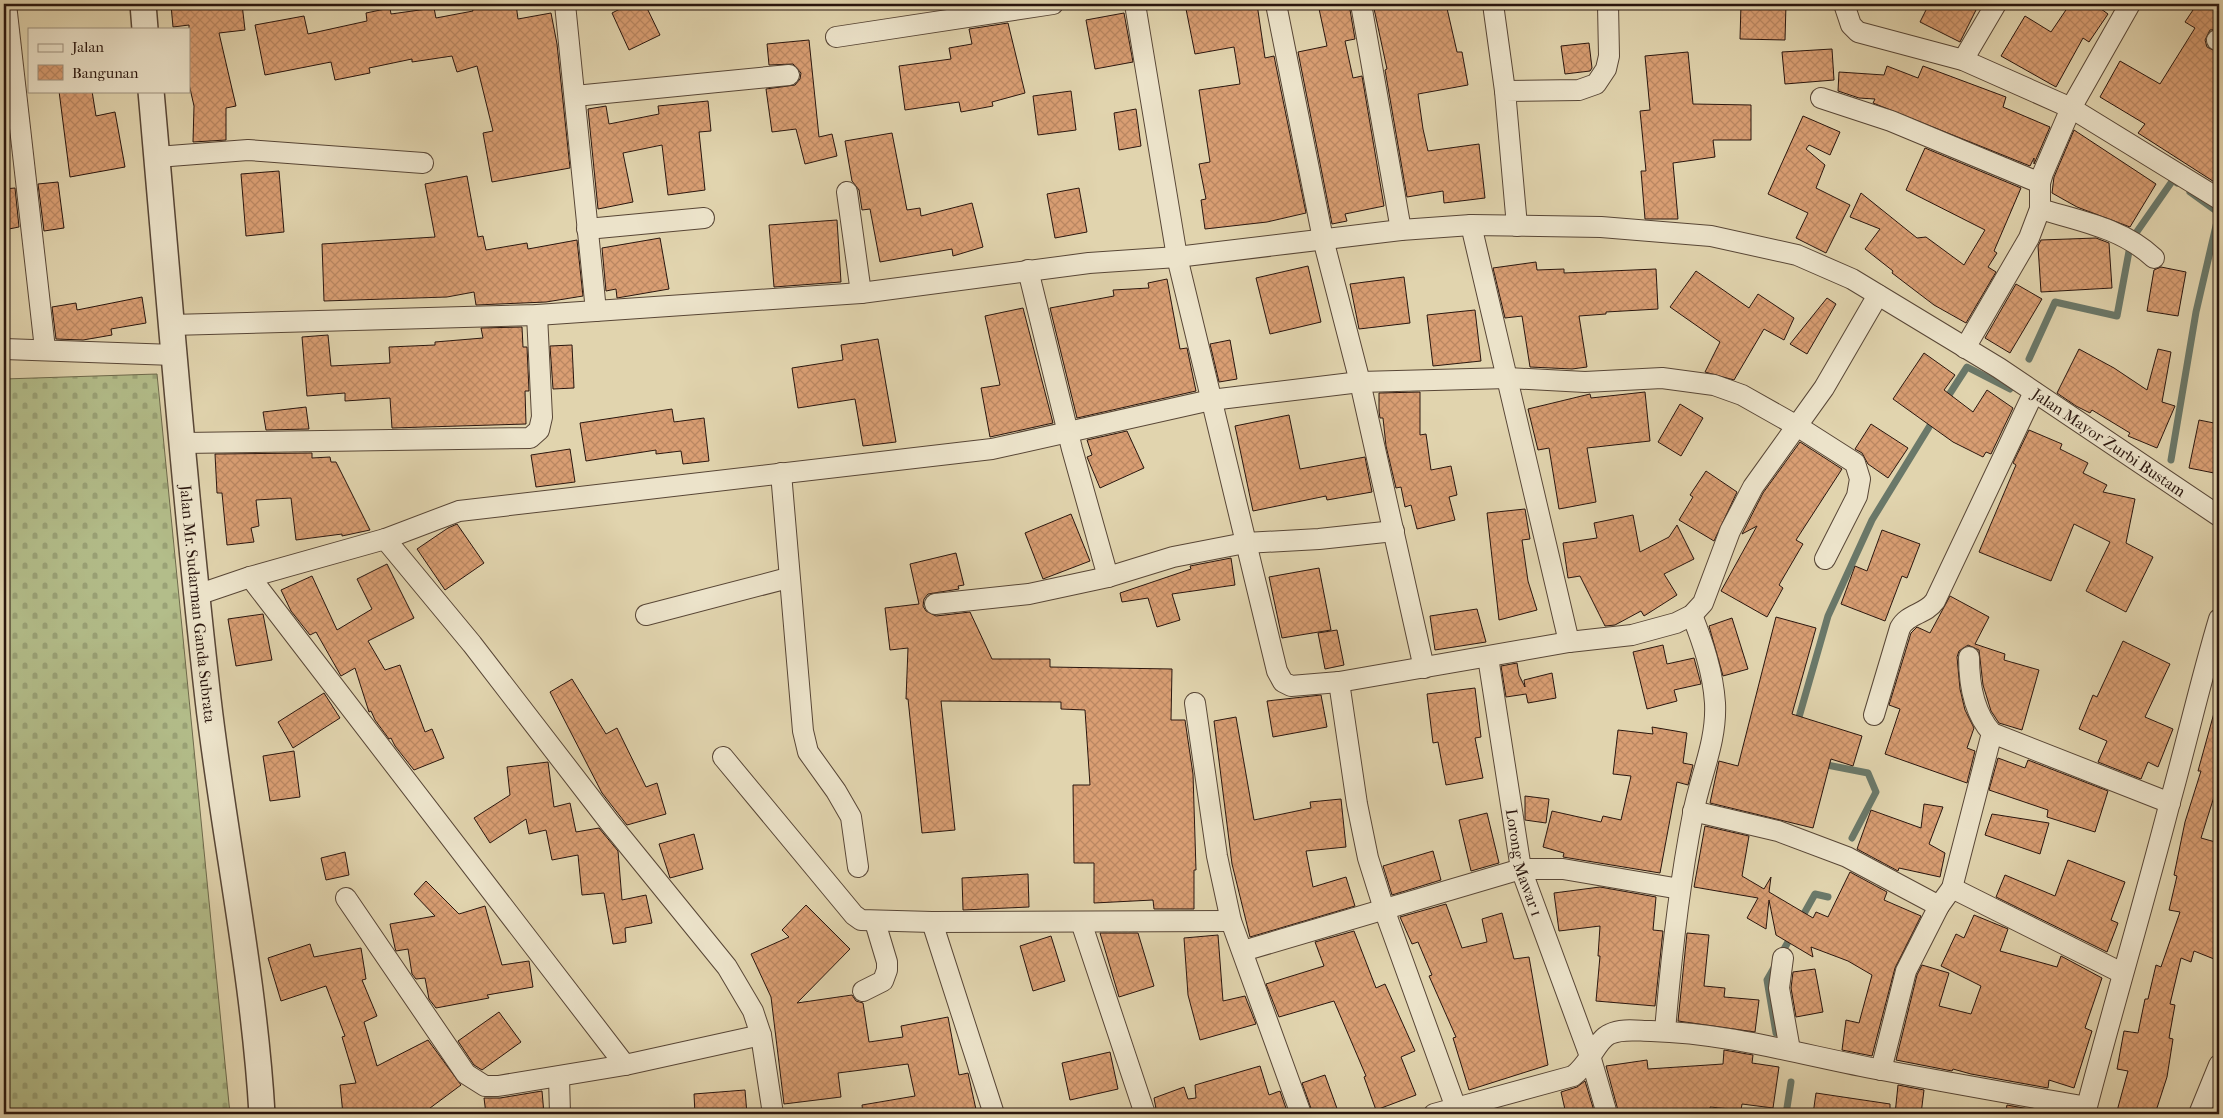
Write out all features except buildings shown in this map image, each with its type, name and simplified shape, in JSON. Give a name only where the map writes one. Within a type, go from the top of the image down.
[{"type":"street","points":[[6,4],[46,349]]},
{"type":"street","points":[[143,4],[145,28]]},
{"type":"street","points":[[565,4],[576,96],[596,311]]},
{"type":"street","points":[[836,37],[1053,4]]},
{"type":"street","points":[[1135,4],[1178,257],[1245,543],[1279,678],[1291,686],[1339,682],[1569,642],[1632,635],[1676,623],[1692,615],[1703,603],[1730,531],[1753,487],[1824,388],[1878,295]]},
{"type":"street","points":[[1276,4],[1323,239],[1360,382],[1424,668]]},
{"type":"street","points":[[1361,4],[1401,230]]},
{"type":"street","points":[[1493,4],[1505,91],[1517,226]]},
{"type":"street","points":[[1505,91],[1572,90],[1588,88],[1596,84],[1606,69],[1609,56],[1608,4]]},
{"type":"street","points":[[1844,4],[1848,20],[1858,32],[1963,60],[2070,108],[2219,199]]},
{"type":"street","points":[[1963,60],[1996,4]]},
{"type":"street","points":[[1965,348],[2029,238],[2040,209],[2040,183],[2070,108],[2130,4]]},
{"type":"street","points":[[576,96],[789,75]]},
{"type":"street","name":"Jalan Mr. Sudarman Ganda Subrata","points":[[151,92],[171,325],[208,701],[251,999],[262,1114]]},
{"type":"street","points":[[1821,98],[1891,121],[2040,183]]},
{"type":"street","points":[[157,157],[248,150],[423,163]]},
{"type":"street","points":[[847,192],[862,293]]},
{"type":"street","points":[[2040,209],[2121,234],[2140,244],[2154,258]]},
{"type":"street","points":[[587,230],[704,218]]},
{"type":"street","points":[[1471,225],[1569,642]]},
{"type":"street","name":"Jalan Mayor Zurbi Bustam","points":[[171,325],[537,315],[862,293],[1028,270],[1178,257],[1401,230],[1471,225],[1601,227],[1711,236],[1751,243],[1797,255],[1852,279],[1999,368],[2217,511]]},
{"type":"street","points":[[1028,270],[1108,577]]},
{"type":"street","points":[[183,443],[530,438],[539,430],[542,417],[537,315]]},
{"type":"street","points":[[4,349],[174,355]]},
{"type":"street","points":[[197,595],[250,577],[385,538],[459,511],[992,449],[1211,400],[1360,382],[1508,378],[1585,382],[1662,378],[1691,381],[1714,385],[1742,395],[1797,426],[1849,458],[1858,469],[1860,479],[1857,496],[1825,559]]},
{"type":"street","points":[[1874,715],[1900,628],[1907,619],[1927,611],[1935,601],[2034,392]]},
{"type":"street","points":[[780,473],[802,731],[808,752],[836,791],[851,817],[858,867]]},
{"type":"street","points":[[935,604],[1029,594],[1108,577],[1173,557],[1245,543],[1319,539],[1394,531]]},
{"type":"street","points":[[385,538],[472,644],[610,823],[727,967],[753,1011],[760,1035],[773,1114]]},
{"type":"street","points":[[250,577],[625,1065]]},
{"type":"street","points":[[646,615],[788,578]]},
{"type":"street","points":[[1665,1031],[1674,925],[1693,811],[1715,730],[1715,703],[1704,646],[1692,615]]},
{"type":"street","points":[[1434,1114],[1466,1109],[1566,1079],[1581,1070],[1591,1059],[1603,1038],[1609,1034],[1630,1030],[1665,1031],[1790,1050],[2086,1111],[2219,619]]},
{"type":"street","name":"Lorong Mawar 1","points":[[1488,657],[1521,869],[1591,1059],[1607,1114]]},
{"type":"street","points":[[1968,657],[1974,700],[1982,721],[1992,733],[2170,803]]},
{"type":"street","points":[[1339,682],[1357,804],[1368,858],[1384,909],[1466,1109]]},
{"type":"street","points":[[1195,703],[1217,856],[1231,920],[1301,1114]]},
{"type":"street","points":[[1881,1070],[1904,977],[1911,959],[1939,906],[1952,888],[1992,733]]},
{"type":"street","points":[[723,757],[854,915],[861,920],[875,922],[1081,922],[1231,920]]},
{"type":"street","points":[[1693,811],[1778,831],[1847,857],[1939,906]]},
{"type":"street","points":[[1243,951],[1521,869],[1563,869],[1680,889]]},
{"type":"street","points":[[1952,888],[2122,973]]},
{"type":"street","points":[[346,898],[466,1074],[484,1086],[559,1078],[760,1035]]},
{"type":"street","points":[[863,991],[883,981],[887,970],[875,922]]},
{"type":"street","points":[[932,922],[994,1114]]},
{"type":"street","points":[[1081,922],[1146,1114]]},
{"type":"street","points":[[1783,958],[1779,988],[1790,1050]]},
{"type":"street","points":[[2199,1114],[2219,1065]]},
{"type":"street","points":[[559,1078],[560,1114]]},
{"type":"green space","points":[[157,374],[230,1114],[4,1114],[4,379]]},
{"type":"waterway","points":[[2136,233],[2173,180],[2177,183]]},
{"type":"waterway","points":[[2171,460],[2196,312],[2219,213],[2190,192]]},
{"type":"waterway","points":[[2029,359],[2055,302],[2117,316],[2130,246]]},
{"type":"waterway","points":[[1945,401],[1967,367],[2010,389]]},
{"type":"waterway","points":[[1797,724],[1828,616],[1872,520],[1934,419]]},
{"type":"waterway","points":[[1822,764],[1868,773],[1876,792],[1852,838]]},
{"type":"waterway","points":[[1801,919],[1815,894],[1828,897]]},
{"type":"waterway","points":[[1780,956],[1792,935]]},
{"type":"waterway","points":[[1775,966],[1767,980],[1776,1033]]},
{"type":"waterway","points":[[1786,1114],[1791,1082]]}]
